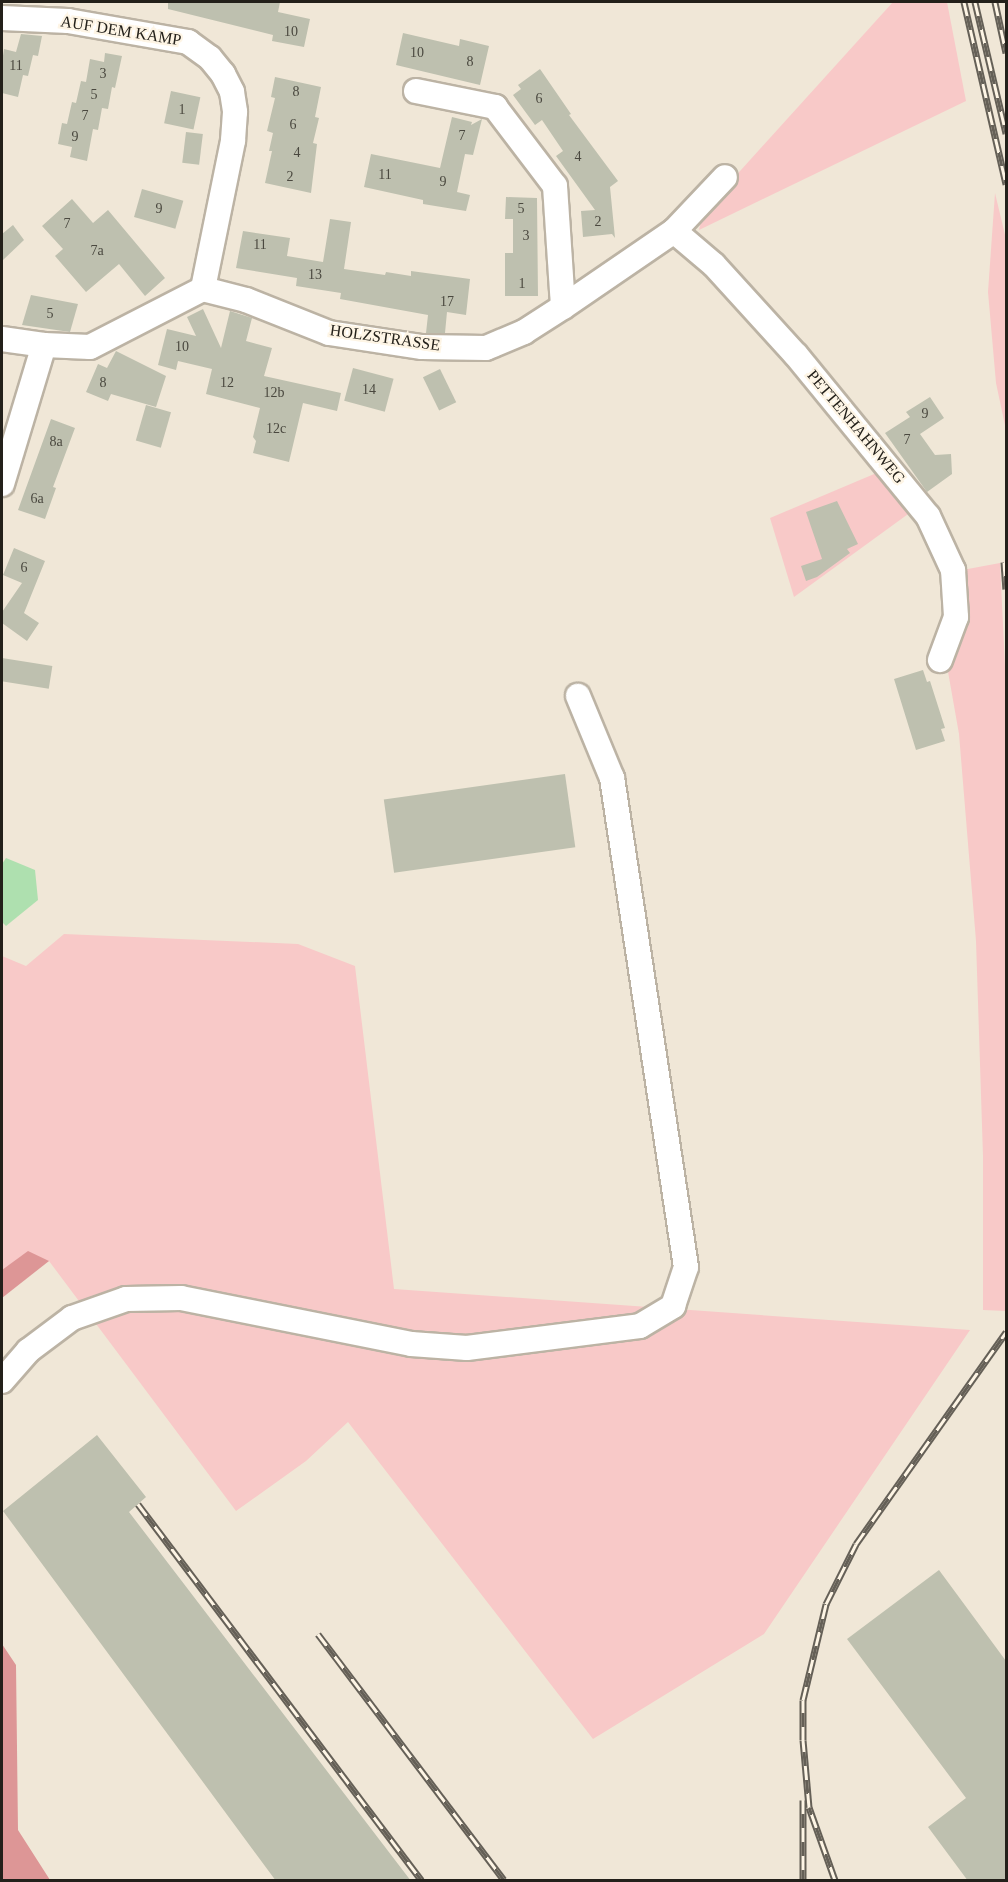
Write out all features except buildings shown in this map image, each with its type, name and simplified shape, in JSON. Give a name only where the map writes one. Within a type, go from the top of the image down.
[{"type":"street","name":"AUF DEM KAMP","points":[[2,18],[68,21],[188,42],[210,58],[224,74],[232,92],[235,111],[233,141],[203,289]]},
{"type":"street","points":[[416,91],[495,107],[555,186],[563,308]]},
{"type":"street","name":"HOLZSTRASSE","points":[[203,289],[246,300],[329,333],[422,347],[486,348],[524,332],[563,308],[674,231],[725,177]]},
{"type":"street","name":"PETTENHAHNWEG","points":[[674,231],[714,266],[796,355],[928,516],[953,570],[956,617],[940,660]]},
{"type":"street","points":[[2,339],[44,345],[90,347],[203,289]]},
{"type":"street","points":[[2,484],[44,345]]},
{"type":"street","points":[[2,1381],[28,1351],[72,1318],[126,1299],[181,1298],[411,1344],[467,1348],[640,1326],[673,1306],[686,1267],[612,778],[578,696]]},
{"type":"shaded area","points":[[893,2],[947,2],[966,101],[699,230],[703,212]]},
{"type":"shaded area","points":[[995,193],[1006,239],[1006,430],[996,383],[988,292]]},
{"type":"shaded area","points":[[886,469],[915,509],[794,597],[770,518]]},
{"type":"shaded area","points":[[1000,563],[1006,687],[1006,1311],[983,1310],[983,1156],[976,941],[959,734],[947,666],[957,571]]},
{"type":"shaded area","points":[[6,858],[35,870],[38,900],[6,926],[2,922],[2,864]]},
{"type":"shaded area","points":[[64,934],[298,944],[355,966],[394,1289],[970,1330],[764,1634],[593,1739],[348,1422],[306,1461],[236,1511],[49,1261],[2,1284],[2,956],[26,966]]},
{"type":"shaded area","points":[[28,1251],[49,1261],[2,1298],[2,1270]]},
{"type":"shaded area","points":[[2,1644],[16,1665],[18,1830],[50,1880],[2,1880]]},
{"type":"railway","points":[[964,2],[1006,184]]},
{"type":"railway","points":[[975,2],[1006,133]]},
{"type":"railway","points":[[995,2],[1006,53]]},
{"type":"railway","points":[[1004,562],[1006,589]]},
{"type":"railway","points":[[835,1880],[809,1807],[803,1740],[803,1700],[826,1604],[856,1544],[1006,1332]]},
{"type":"railway","points":[[138,1504],[421,1880]]},
{"type":"railway","points":[[318,1634],[504,1880]]},
{"type":"railway","points":[[803,1800],[803,1880]]}]
